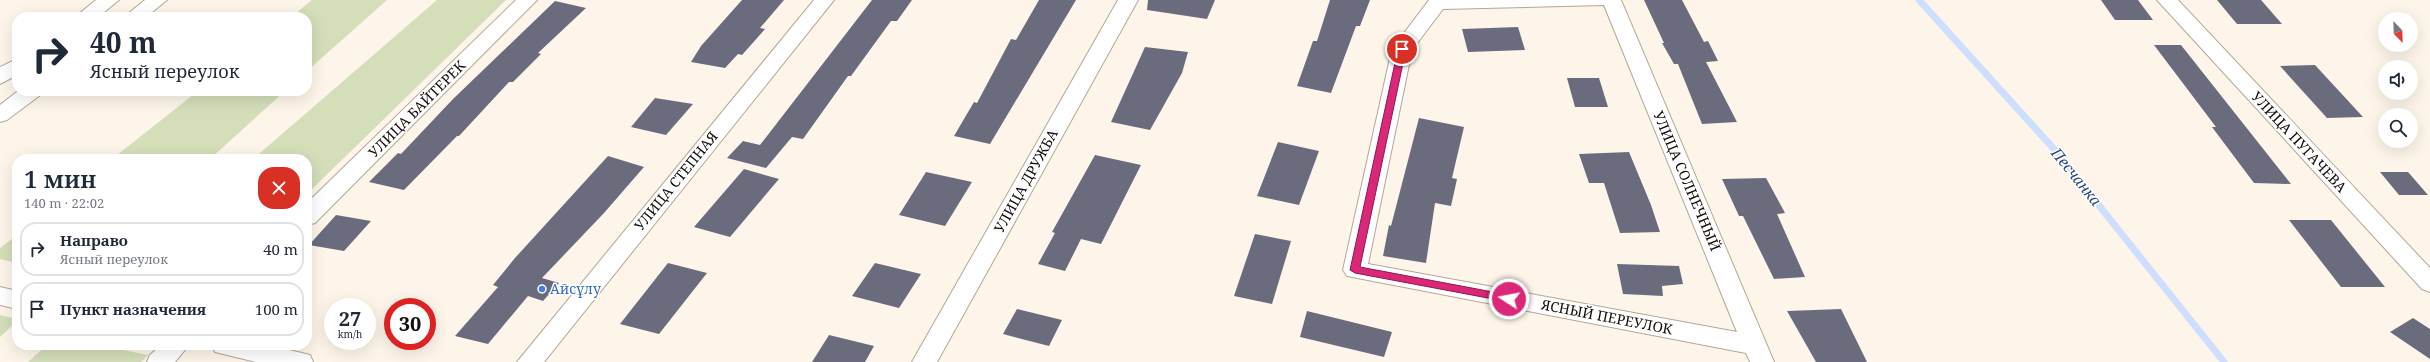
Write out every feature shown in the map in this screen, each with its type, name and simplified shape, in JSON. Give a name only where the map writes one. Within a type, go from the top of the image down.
[{"type":"street","points":[[92,12],[109,0]]},
{"type":"street","points":[[141,12],[157,0]]},
{"type":"street","name":"УЛИЦА БАЙТЕРЕК","points":[[312,212],[527,0]]},
{"type":"street","name":"УЛИЦА СТЕПНАЯ","points":[[528,362],[824,0]]},
{"type":"street","name":"УЛИЦА ДРУЖБА","points":[[924,362],[1128,0]]},
{"type":"street","name":"ЯСНЫЙ ПЕРЕУЛОК","points":[[1600,0],[1437,2],[1402,49],[1355,270],[1759,353]]},
{"type":"street","name":"УЛИЦА СОЛНЕЧНЫЙ","points":[[1611,0],[1759,353]]},
{"type":"street","name":"УЛИЦА ПУГАЧЕВА","points":[[2167,0],[2430,283]]},
{"type":"street","points":[[0,77],[12,69]]},
{"type":"street","points":[[0,115],[25,96]]},
{"type":"street","points":[[0,296],[12,299]]},
{"type":"street","points":[[159,362],[172,350]]},
{"type":"street","points":[[247,350],[301,362]]},
{"type":"green space","points":[[312,0],[387,0],[312,67],[312,12],[297,12]]},
{"type":"green space","points":[[437,0],[506,0],[312,189],[312,154],[259,154]]},
{"type":"green space","points":[[192,96],[279,96],[216,154],[118,154]]},
{"type":"green space","points":[[12,239],[12,262],[0,259],[0,248]]},
{"type":"green space","points":[[0,315],[12,318],[12,326],[0,337]]},
{"type":"green space","points":[[41,350],[123,350],[148,355],[141,362],[28,362]]},
{"type":"building","points":[[742,0],[784,0],[760,28],[765,29],[742,55],[738,54],[725,68],[691,62],[701,46]]},
{"type":"building","points":[[872,0],[912,0],[897,21],[891,21],[851,76],[848,76],[803,139],[792,137],[766,168],[727,158],[743,141],[760,145]]},
{"type":"building","points":[[1039,0],[1076,0],[990,144],[954,136],[974,102],[977,103],[1011,39],[1016,40]]},
{"type":"building","points":[[1148,0],[1215,0],[1207,19],[1147,10]]},
{"type":"building","points":[[1330,0],[1370,0],[1360,26],[1356,26],[1331,93],[1297,86],[1313,41],[1317,41]]},
{"type":"building","points":[[1644,0],[1682,0],[1704,42],[1708,41],[1718,61],[1706,62],[1737,122],[1702,124],[1678,64],[1674,64],[1662,43],[1664,43]]},
{"type":"building","points":[[2101,0],[2138,0],[2153,20],[2115,20]]},
{"type":"building","points":[[2217,0],[2261,0],[2282,24],[2237,24]]},
{"type":"building","points":[[555,1],[586,8],[538,53],[541,54],[513,82],[509,82],[459,136],[457,136],[404,190],[369,182],[398,153],[401,154],[453,99]]},
{"type":"building","points":[[1518,27],[1525,50],[1468,52],[1462,29]]},
{"type":"building","points":[[2154,45],[2181,45],[2291,184],[2254,183],[2212,127],[2216,127]]},
{"type":"building","points":[[1145,47],[1188,52],[1182,73],[1150,130],[1111,122]]},
{"type":"building","points":[[2315,65],[2363,117],[2327,118],[2280,66]]},
{"type":"building","points":[[1567,78],[1599,78],[1608,107],[1575,107]]},
{"type":"building","points":[[655,98],[693,104],[666,135],[631,127]]},
{"type":"building","points":[[1419,118],[1464,127],[1452,178],[1457,179],[1451,206],[1435,203],[1426,263],[1383,256],[1389,225],[1391,226]]},
{"type":"building","points":[[1278,142],[1319,151],[1299,205],[1257,196]]},
{"type":"building","points":[[1629,152],[1651,205],[1660,232],[1620,233],[1604,183],[1589,183],[1579,154]]},
{"type":"building","points":[[1095,155],[1141,165],[1101,244],[1081,239],[1065,271],[1038,264],[1055,233],[1052,232]]},
{"type":"building","points":[[608,156],[644,167],[604,213],[542,278],[559,283],[543,301],[528,296],[488,344],[455,336],[498,287],[493,285],[515,258]]},
{"type":"building","points":[[744,169],[779,179],[730,237],[694,227]]},
{"type":"building","points":[[926,172],[972,182],[945,226],[899,215]]},
{"type":"building","points":[[2380,172],[2408,172],[2428,195],[2399,195]]},
{"type":"building","points":[[1766,178],[1785,213],[1777,214],[1805,277],[1774,279],[1743,216],[1739,216],[1722,179]]},
{"type":"building","points":[[336,215],[371,221],[344,251],[312,246],[312,242]]},
{"type":"building","points":[[2289,220],[2331,220],[2385,287],[2341,287]]},
{"type":"building","points":[[1255,234],[1291,241],[1272,304],[1234,296]]},
{"type":"building","points":[[668,263],[707,273],[659,334],[620,324]]},
{"type":"building","points":[[875,263],[921,274],[899,308],[852,296]]},
{"type":"building","points":[[1617,264],[1679,266],[1683,284],[1662,286],[1663,296],[1623,294]]},
{"type":"building","points":[[1017,309],[1062,320],[1049,346],[1003,334]]},
{"type":"building","points":[[1841,309],[1867,362],[1816,362],[1787,311]]},
{"type":"building","points":[[1307,311],[1392,332],[1384,357],[1300,337]]},
{"type":"building","points":[[2413,318],[2430,329],[2430,359],[2390,332]]},
{"type":"building","points":[[829,335],[874,346],[865,362],[812,362]]},
{"type":"waterway","name":"Песчанка","points":[[1919,0],[2053,148],[2224,362]]},
{"type":"place","name":"Айсұлу","points":[[542,289]]},
{"type":"route","points":[[1402,49],[1355,270],[1509,299]]}]
